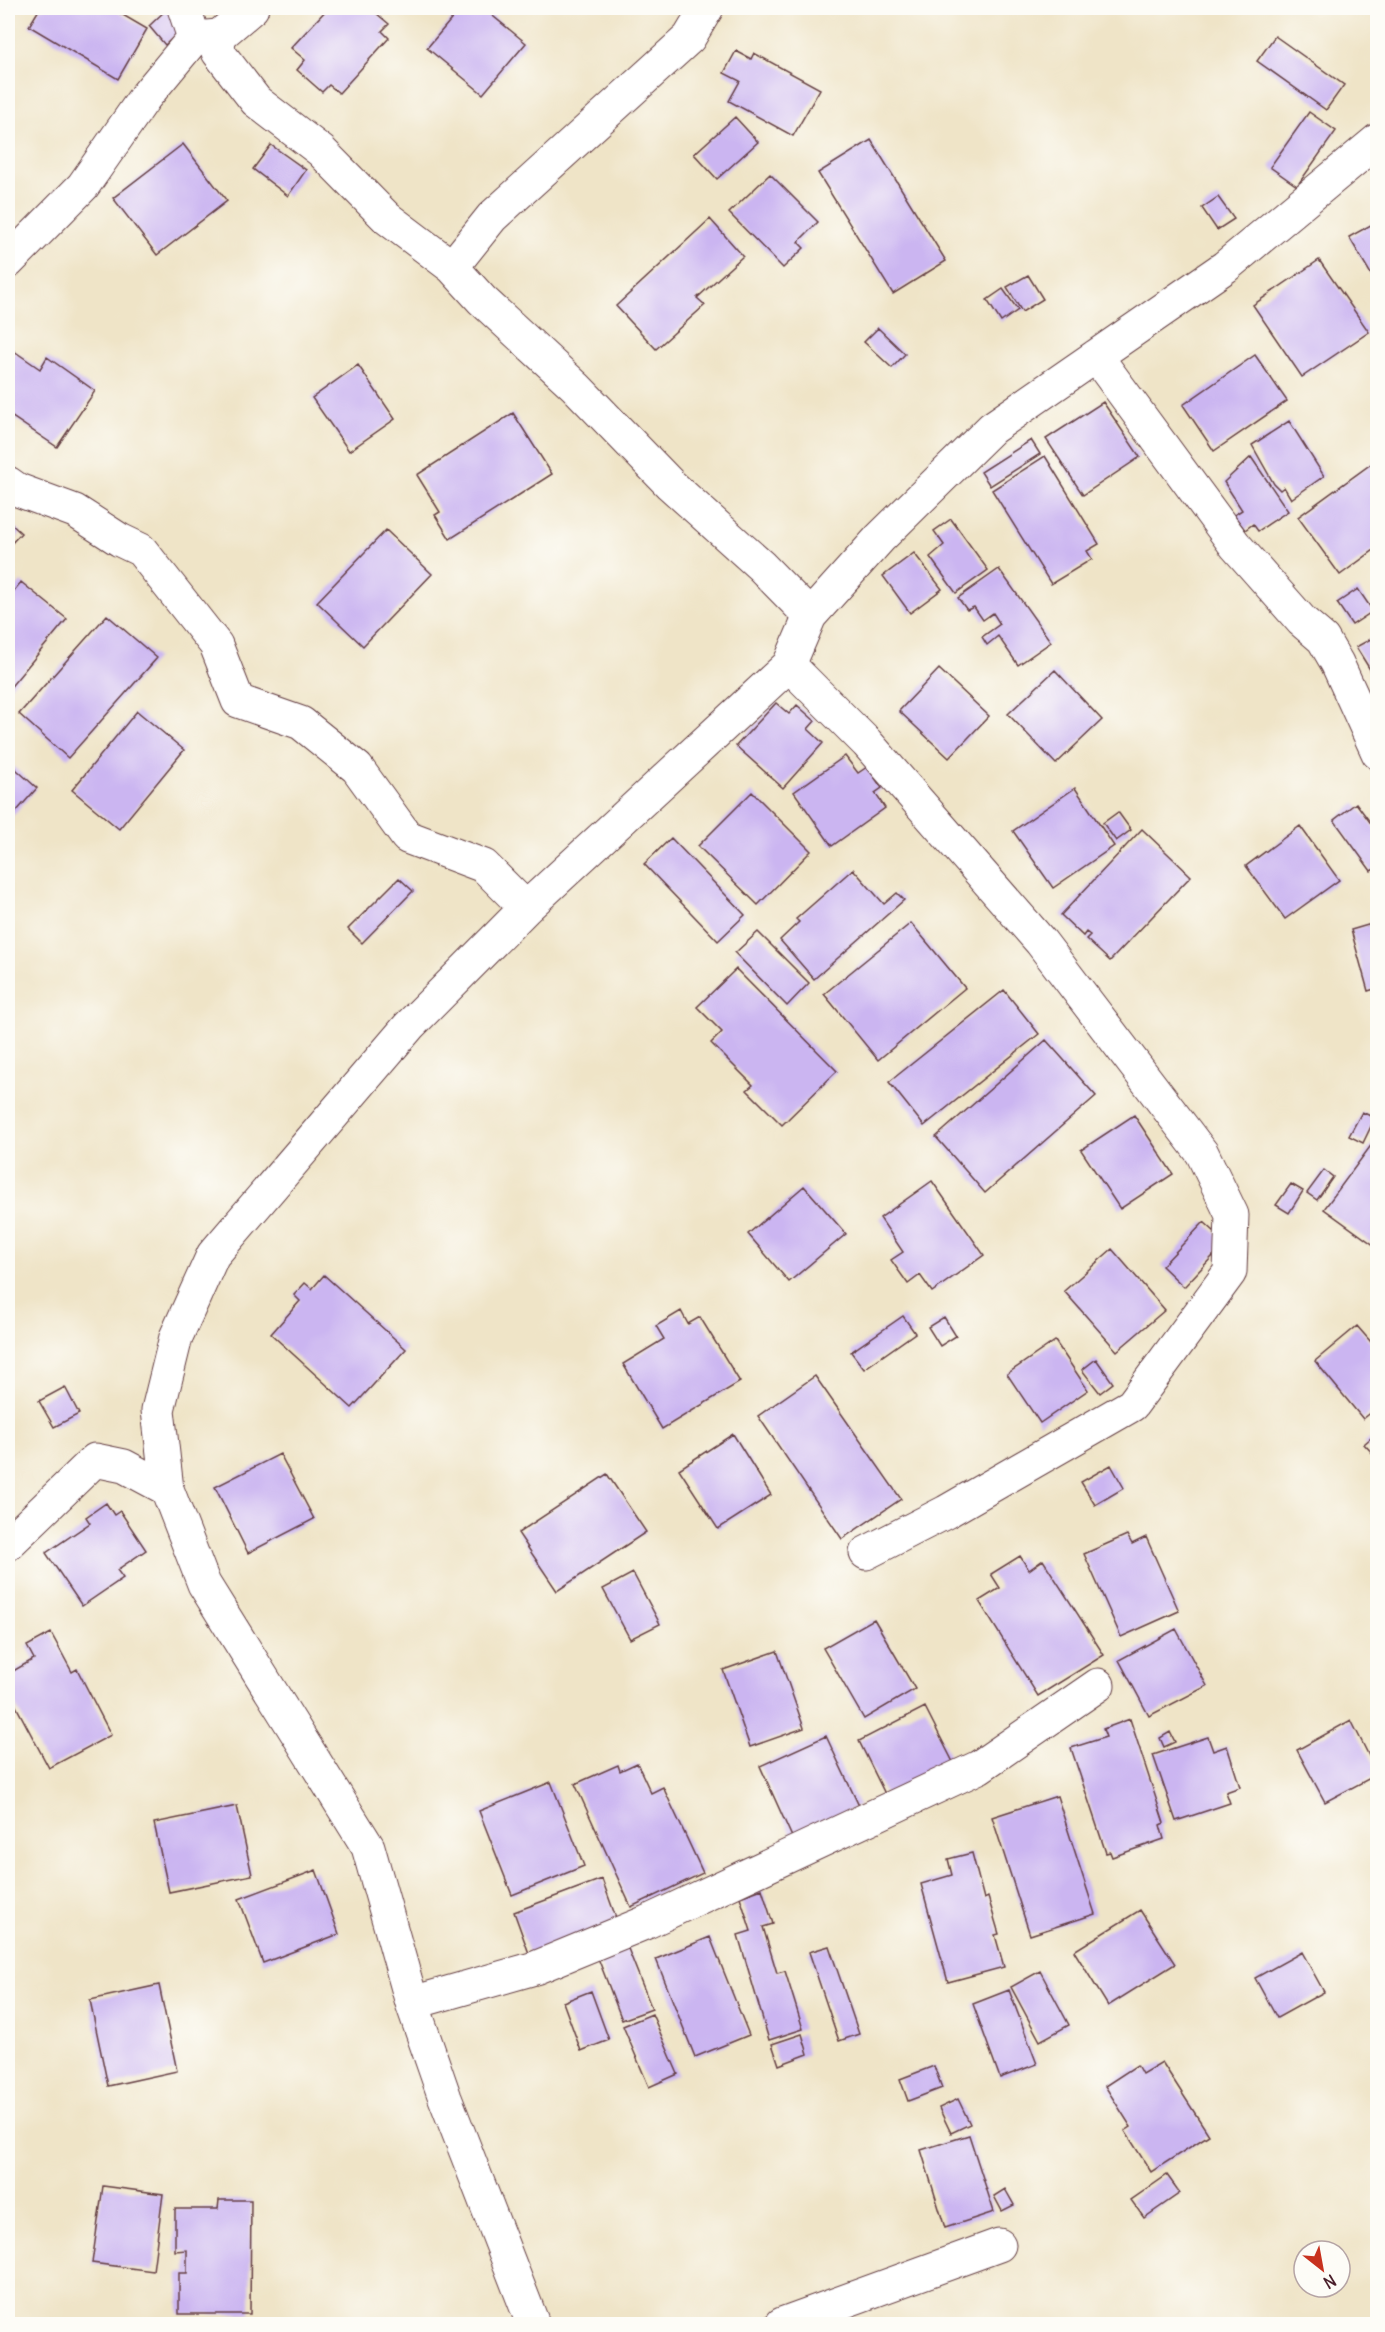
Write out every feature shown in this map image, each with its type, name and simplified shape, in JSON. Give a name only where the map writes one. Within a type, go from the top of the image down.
[{"type":"street","points":[[184,8],[256,101],[321,152],[387,218],[452,267],[482,300],[576,387],[670,484],[761,566],[810,616]]},
{"type":"street","points":[[8,262],[83,186],[146,97],[207,37],[252,8]]},
{"type":"street","points":[[452,267],[492,217],[689,38],[707,8]]},
{"type":"street","points":[[533,2325],[449,2109],[412,2003],[368,1848],[204,1584],[167,1489],[158,1410],[176,1337],[213,1255],[409,1026],[526,908],[789,665],[810,616],[880,538],[992,428],[1226,267],[1377,140]]},
{"type":"street","points":[[1096,356],[1235,545],[1302,621],[1323,639],[1337,663],[1377,753]]},
{"type":"street","points":[[8,483],[18,490],[75,511],[120,540],[141,550],[216,645],[238,701],[301,723],[357,768],[407,837],[484,866],[526,908]]},
{"type":"street","points":[[789,665],[867,743],[1041,942],[1202,1153],[1232,1215],[1230,1272],[1132,1405],[946,1512],[866,1553]]},
{"type":"street","points":[[8,1544],[95,1460],[124,1466],[167,1489]]},
{"type":"street","points":[[412,2003],[535,1968],[658,1917],[979,1767],[1098,1685]]},
{"type":"street","points":[[782,2325],[999,2245]]},
{"type":"building","points":[[40,8],[111,8],[147,29],[118,79],[29,26]]},
{"type":"building","points":[[328,8],[370,8],[389,24],[382,31],[389,38],[339,93],[329,85],[322,92],[297,70],[305,60],[291,48]]},
{"type":"building","points":[[461,8],[483,8],[526,43],[483,94],[427,48]]},
{"type":"building","points":[[167,9],[184,27],[165,45],[149,26]]},
{"type":"building","points":[[1275,36],[1344,85],[1326,110],[1257,61]]},
{"type":"building","points":[[736,51],[751,59],[754,53],[820,89],[793,136],[729,101],[740,81],[724,73]]},
{"type":"building","points":[[1309,112],[1336,131],[1297,186],[1270,167]]},
{"type":"building","points":[[735,117],[758,142],[717,179],[694,154]]},
{"type":"building","points":[[871,140],[946,261],[893,294],[818,173]]},
{"type":"building","points":[[183,144],[227,201],[157,255],[113,198]]},
{"type":"building","points":[[271,145],[306,170],[288,196],[253,169]]},
{"type":"building","points":[[770,174],[818,222],[798,242],[804,248],[783,268],[729,213]]},
{"type":"building","points":[[1218,197],[1234,219],[1217,230],[1202,208]]},
{"type":"building","points":[[710,219],[743,256],[697,298],[705,305],[656,349],[616,306]]},
{"type":"building","points":[[1378,221],[1378,286],[1349,237]]},
{"type":"building","points":[[1319,260],[1369,332],[1302,377],[1253,305]]},
{"type":"building","points":[[1028,275],[1043,299],[1022,312],[1007,287]]},
{"type":"building","points":[[1003,289],[1018,310],[1001,322],[987,300]]},
{"type":"building","points":[[878,328],[905,354],[892,368],[864,342]]},
{"type":"building","points":[[14,351],[40,369],[47,357],[95,391],[57,447],[8,414],[8,360]]},
{"type":"building","points":[[1255,355],[1287,401],[1214,451],[1183,405]]},
{"type":"building","points":[[358,365],[395,419],[349,451],[312,398]]},
{"type":"building","points":[[1103,402],[1140,457],[1083,495],[1046,439]]},
{"type":"building","points":[[513,413],[552,474],[450,539],[435,515],[440,512],[417,475]]},
{"type":"building","points":[[1289,421],[1324,476],[1291,499],[1284,487],[1280,490],[1274,484],[1252,445]]},
{"type":"building","points":[[1031,440],[1040,454],[990,486],[981,472]]},
{"type":"building","points":[[1045,456],[1099,544],[1087,551],[1092,559],[1051,584],[992,490]]},
{"type":"building","points":[[1251,457],[1288,511],[1258,531],[1253,524],[1245,530],[1234,515],[1242,510],[1224,482]]},
{"type":"building","points":[[1378,459],[1378,547],[1340,575],[1298,517]]},
{"type":"building","points":[[951,519],[988,570],[956,593],[930,557],[944,545],[934,531]]},
{"type":"building","points":[[8,521],[21,533],[8,547]]},
{"type":"building","points":[[386,530],[432,574],[363,646],[317,602]]},
{"type":"building","points":[[914,553],[942,589],[910,613],[883,576]]},
{"type":"building","points":[[999,569],[1051,642],[1018,665],[998,636],[987,645],[982,637],[1000,624],[993,613],[983,620],[974,607],[967,610],[958,598]]},
{"type":"building","points":[[21,582],[67,619],[8,690],[8,598]]},
{"type":"building","points":[[1358,589],[1373,611],[1352,625],[1337,603]]},
{"type":"building","points":[[107,615],[157,658],[68,758],[19,714]]},
{"type":"building","points":[[1378,635],[1378,674],[1374,676],[1356,647]]},
{"type":"building","points":[[939,669],[989,716],[949,758],[899,711]]},
{"type":"building","points":[[1055,670],[1102,720],[1056,764],[1008,714]]},
{"type":"building","points":[[776,703],[789,714],[797,705],[815,721],[808,729],[823,743],[783,788],[736,746]]},
{"type":"building","points":[[137,711],[184,750],[119,829],[72,790]]},
{"type":"building","points":[[845,756],[858,773],[867,767],[882,788],[875,793],[885,808],[832,846],[794,792]]},
{"type":"building","points":[[8,762],[37,788],[8,821]]},
{"type":"building","points":[[1075,788],[1114,846],[1053,888],[1013,831]]},
{"type":"building","points":[[752,792],[811,851],[758,905],[698,846]]},
{"type":"building","points":[[1356,803],[1378,833],[1378,867],[1371,871],[1334,820]]},
{"type":"building","points":[[1118,812],[1131,830],[1116,841],[1103,823]]},
{"type":"building","points":[[1300,826],[1339,880],[1285,919],[1246,866]]},
{"type":"building","points":[[1142,829],[1191,876],[1110,961],[1086,939],[1090,935],[1086,932],[1083,936],[1061,915]]},
{"type":"building","points":[[671,838],[745,915],[718,941],[644,864]]},
{"type":"building","points":[[853,869],[884,904],[897,893],[904,900],[814,979],[780,940],[799,922],[796,919]]},
{"type":"building","points":[[399,878],[413,891],[362,943],[348,929]]},
{"type":"building","points":[[1378,922],[1378,988],[1368,991],[1351,930]]},
{"type":"building","points":[[911,923],[965,988],[878,1060],[824,994]]},
{"type":"building","points":[[758,932],[809,983],[787,1006],[735,953]]},
{"type":"building","points":[[736,969],[837,1071],[782,1125],[747,1090],[753,1085],[711,1043],[722,1032],[697,1007]]},
{"type":"building","points":[[1004,990],[1039,1034],[924,1126],[889,1082]]},
{"type":"building","points":[[1046,1040],[1096,1096],[985,1193],[936,1137]]},
{"type":"building","points":[[1362,1112],[1375,1118],[1363,1143],[1349,1136]]},
{"type":"building","points":[[1134,1115],[1173,1174],[1120,1209],[1081,1150]]},
{"type":"building","points":[[1378,1136],[1378,1248],[1324,1209]]},
{"type":"building","points":[[1324,1170],[1333,1177],[1317,1200],[1307,1193]]},
{"type":"building","points":[[932,1181],[984,1255],[932,1292],[920,1275],[908,1284],[891,1260],[903,1252],[880,1218]]},
{"type":"building","points":[[1291,1184],[1303,1191],[1289,1213],[1276,1205]]},
{"type":"building","points":[[804,1186],[846,1234],[789,1282],[748,1234]]},
{"type":"building","points":[[1204,1222],[1226,1242],[1184,1287],[1162,1266]]},
{"type":"building","points":[[1112,1249],[1165,1310],[1117,1351],[1064,1291]]},
{"type":"building","points":[[324,1275],[406,1349],[352,1408],[271,1334],[300,1301],[294,1295],[305,1283],[312,1289]]},
{"type":"building","points":[[681,1311],[688,1324],[700,1317],[740,1382],[662,1429],[623,1364],[664,1339],[656,1326]]},
{"type":"building","points":[[903,1316],[915,1333],[864,1369],[851,1352]]},
{"type":"building","points":[[944,1317],[956,1336],[940,1346],[928,1327]]},
{"type":"building","points":[[1357,1326],[1378,1350],[1378,1407],[1363,1419],[1315,1361]]},
{"type":"building","points":[[1055,1341],[1088,1390],[1040,1423],[1007,1374]]},
{"type":"building","points":[[1096,1359],[1113,1383],[1100,1393],[1082,1370]]},
{"type":"building","points":[[815,1376],[901,1499],[842,1539],[758,1416]]},
{"type":"building","points":[[65,1387],[79,1414],[54,1427],[39,1401]]},
{"type":"building","points":[[1378,1432],[1378,1459],[1364,1444]]},
{"type":"building","points":[[733,1434],[771,1495],[718,1529],[679,1469]]},
{"type":"building","points":[[280,1454],[314,1519],[248,1553],[215,1487]]},
{"type":"building","points":[[1111,1465],[1124,1488],[1095,1505],[1081,1482]]},
{"type":"building","points":[[607,1474],[646,1532],[557,1591],[518,1533]]},
{"type":"building","points":[[106,1503],[114,1515],[120,1511],[146,1550],[117,1570],[123,1578],[82,1606],[46,1553],[90,1523],[86,1517]]},
{"type":"building","points":[[1127,1535],[1132,1544],[1146,1537],[1179,1611],[1121,1637],[1084,1554]]},
{"type":"building","points":[[1020,1556],[1029,1570],[1043,1560],[1104,1655],[1038,1696],[979,1601],[1000,1588],[991,1574]]},
{"type":"building","points":[[633,1573],[660,1624],[630,1639],[603,1589]]},
{"type":"building","points":[[874,1619],[915,1689],[864,1719],[823,1648]]},
{"type":"building","points":[[1176,1629],[1207,1686],[1149,1716],[1119,1660]]},
{"type":"building","points":[[51,1633],[72,1672],[77,1669],[111,1735],[49,1768],[8,1691],[8,1674],[34,1659],[27,1646]]},
{"type":"building","points":[[777,1651],[804,1728],[750,1747],[723,1670]]},
{"type":"building","points":[[925,1707],[956,1768],[889,1802],[859,1741]]},
{"type":"building","points":[[1130,1719],[1164,1823],[1160,1825],[1164,1839],[1112,1857],[1110,1852],[1106,1853],[1071,1748],[1106,1737],[1103,1729]]},
{"type":"building","points":[[1351,1720],[1378,1774],[1325,1802],[1297,1750]]},
{"type":"building","points":[[1170,1732],[1175,1742],[1164,1747],[1160,1738]]},
{"type":"building","points":[[826,1736],[859,1806],[792,1837],[760,1766]]},
{"type":"building","points":[[1208,1737],[1213,1751],[1227,1746],[1240,1787],[1226,1792],[1230,1803],[1176,1821],[1153,1755]]},
{"type":"building","points":[[637,1763],[651,1793],[663,1787],[703,1873],[631,1907],[575,1784],[618,1765],[620,1771]]},
{"type":"building","points":[[551,1782],[584,1866],[512,1895],[479,1811]]},
{"type":"building","points":[[1057,1796],[1095,1914],[1030,1935],[992,1817]]},
{"type":"building","points":[[237,1806],[252,1875],[169,1892],[154,1823]]},
{"type":"building","points":[[972,1853],[984,1899],[988,1897],[999,1934],[995,1935],[1004,1967],[948,1982],[921,1884],[952,1875],[948,1859]]},
{"type":"building","points":[[316,1870],[339,1934],[263,1963],[239,1899]]},
{"type":"building","points":[[602,1879],[619,1926],[531,1959],[514,1912]]},
{"type":"building","points":[[762,1889],[773,1924],[763,1927],[777,1973],[785,1971],[803,2029],[769,2040],[738,1935],[751,1931],[740,1897]]},
{"type":"building","points":[[1140,1910],[1175,1964],[1108,2006],[1074,1951]]},
{"type":"building","points":[[710,1937],[749,2035],[695,2057],[656,1959]]},
{"type":"building","points":[[627,1946],[652,2009],[622,2020],[598,1958]]},
{"type":"building","points":[[829,1946],[859,2034],[839,2041],[809,1952]]},
{"type":"building","points":[[1302,1952],[1324,1992],[1277,2018],[1255,1978]]},
{"type":"building","points":[[1040,1971],[1069,2025],[1040,2041],[1011,1987]]},
{"type":"building","points":[[159,1985],[177,2071],[108,2086],[90,2000]]},
{"type":"building","points":[[1009,1990],[1037,2064],[1000,2078],[973,2004]]},
{"type":"building","points":[[591,1991],[609,2040],[581,2051],[563,2002]]},
{"type":"building","points":[[652,2014],[678,2074],[649,2087],[623,2026]]},
{"type":"building","points":[[802,2034],[808,2054],[779,2065],[772,2044]]},
{"type":"building","points":[[1162,2062],[1209,2135],[1151,2172],[1125,2131],[1131,2127],[1105,2086],[1137,2065],[1142,2074]]},
{"type":"building","points":[[934,2066],[942,2088],[908,2101],[900,2079]]},
{"type":"building","points":[[958,2099],[970,2124],[951,2133],[939,2108]]},
{"type":"building","points":[[969,2135],[994,2212],[945,2228],[921,2150]]},
{"type":"building","points":[[1167,2175],[1180,2193],[1144,2218],[1131,2200]]},
{"type":"building","points":[[103,2186],[163,2194],[153,2271],[92,2263]]},
{"type":"building","points":[[1005,2189],[1014,2205],[1002,2211],[994,2196]]},
{"type":"building","points":[[219,2200],[251,2200],[250,2314],[179,2314],[179,2273],[187,2273],[187,2250],[175,2251],[175,2209],[218,2209]]}]
